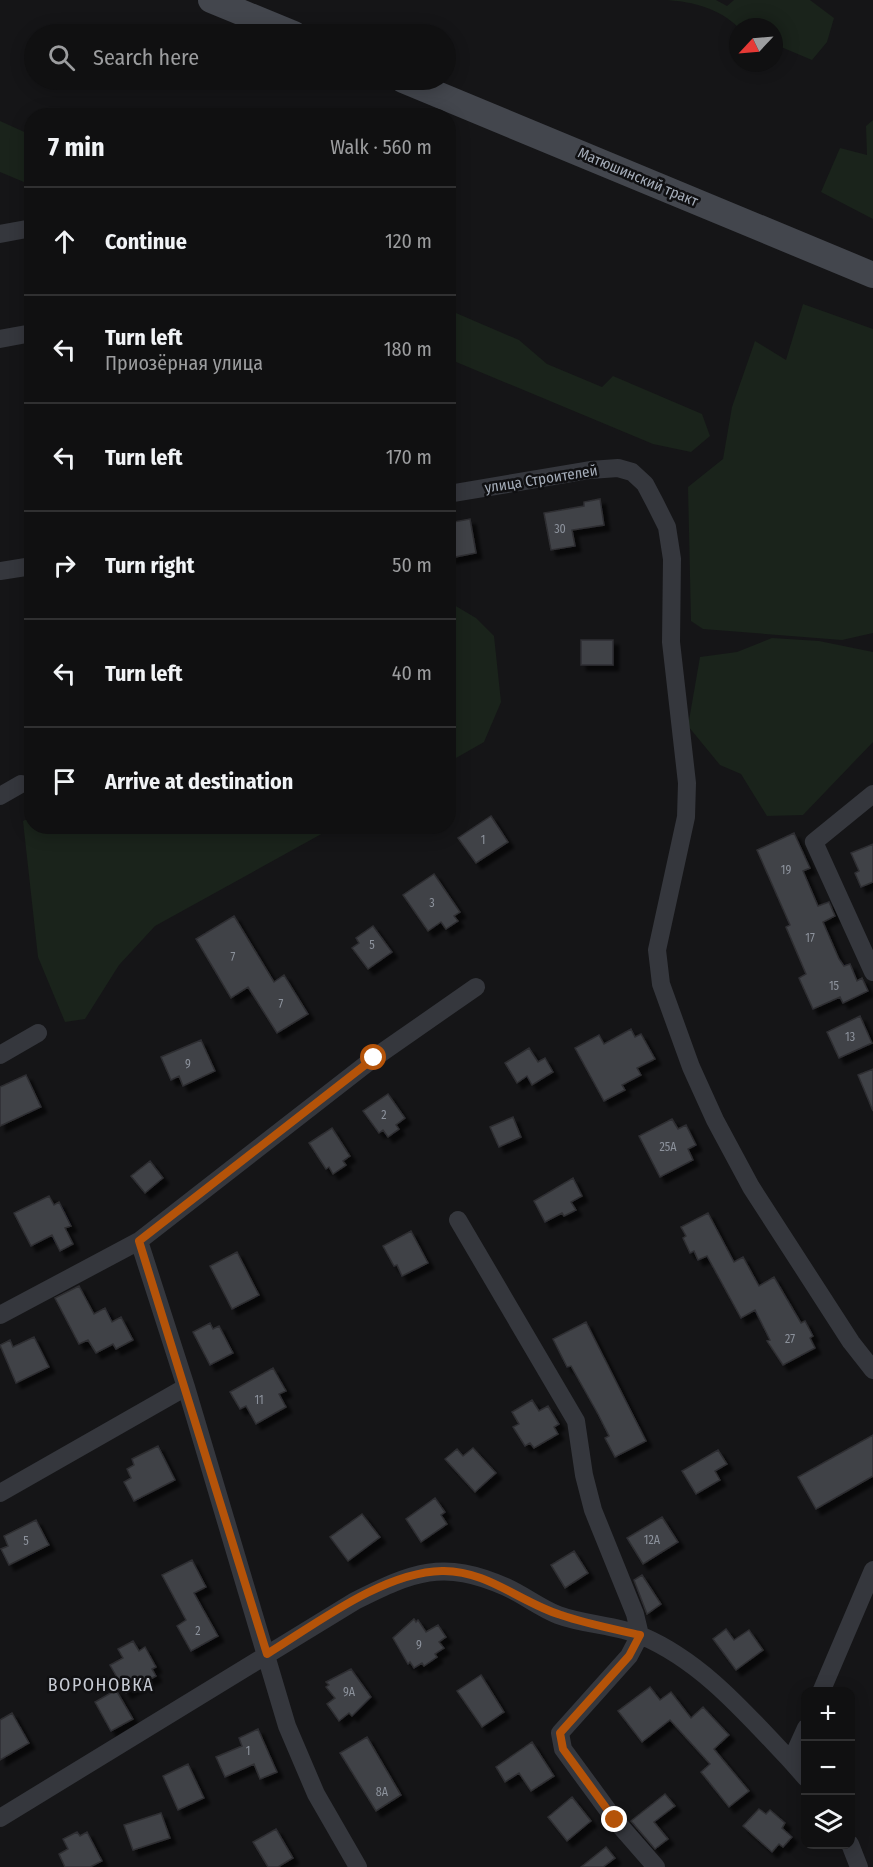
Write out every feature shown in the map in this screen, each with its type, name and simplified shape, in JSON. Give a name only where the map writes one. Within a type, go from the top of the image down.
[{"type":"main road","points":[[211,0],[270,24]]},
{"type":"main road","name":"Матюшинский тракт","points":[[427,90],[873,275]]},
{"type":"street","points":[[0,234],[24,230]]},
{"type":"street","points":[[0,339],[24,334]]},
{"type":"street","name":"улица Строителей","points":[[456,493],[590,470],[618,468],[632,472],[645,484],[667,527],[670,548],[671,642],[687,783],[686,817],[657,950],[661,984],[691,1067],[750,1187],[851,1342],[873,1370]]},
{"type":"street","points":[[0,571],[24,567]]},
{"type":"street","points":[[0,796],[21,784]]},
{"type":"street","points":[[873,794],[814,842],[873,972]]},
{"type":"street","points":[[0,1315],[139,1241],[374,1058],[476,987]]},
{"type":"street","points":[[0,1055],[38,1033]]},
{"type":"street","points":[[458,1220],[576,1421],[584,1475],[593,1510],[635,1614],[640,1635],[629,1656],[560,1733],[563,1749],[615,1820],[656,1867]]},
{"type":"street","points":[[139,1241],[186,1387],[287,1726],[316,1794],[358,1867]]},
{"type":"street","points":[[0,1493],[186,1387]]},
{"type":"street","points":[[0,1818],[355,1600],[399,1579],[444,1570],[473,1576],[505,1587],[559,1615],[640,1635],[660,1645],[718,1685],[801,1772]]},
{"type":"street","points":[[823,1687],[873,1570]]},
{"type":"street","points":[[791,1761],[801,1739]]},
{"type":"street","points":[[852,1849],[859,1867]]},
{"type":"shaded area","points":[[667,0],[716,0],[727,6],[734,0],[810,0],[834,18],[827,42],[812,60],[783,48],[783,18],[729,19],[705,7]]},
{"type":"shaded area","points":[[873,120],[873,219],[821,192],[840,148],[867,155],[866,126]]},
{"type":"shaded area","points":[[0,121],[24,132],[24,182],[0,172]]},
{"type":"shaded area","points":[[803,304],[873,329],[873,633],[842,640],[703,629],[691,621],[688,487],[723,459],[732,407],[755,341],[786,360]]},
{"type":"shaded area","points":[[456,313],[519,340],[547,364],[602,387],[613,376],[702,414],[710,436],[691,452],[653,444],[456,362]]},
{"type":"shaded area","points":[[456,606],[476,618],[494,636],[501,702],[484,742],[456,758]]},
{"type":"shaded area","points":[[772,638],[819,641],[873,652],[873,742],[803,815],[767,816],[741,774],[720,765],[688,726],[700,657],[737,652]]},
{"type":"shaded area","points":[[24,834],[321,834],[155,926],[119,965],[85,1019],[65,1022],[38,957]]},
{"type":"building","points":[[600,499],[604,525],[572,530],[575,546],[551,550],[544,513],[584,506],[584,502]]},
{"type":"building","points":[[470,519],[476,553],[456,557],[456,522]]},
{"type":"building","points":[[581,640],[613,640],[613,665],[581,665]]},
{"type":"building","points":[[491,816],[508,842],[476,863],[458,838]]},
{"type":"building","points":[[794,833],[810,868],[803,871],[818,906],[829,902],[835,916],[823,922],[839,959],[844,966],[850,964],[857,981],[862,978],[868,991],[843,1003],[840,997],[813,1009],[799,978],[806,974],[786,927],[790,925],[757,850]]},
{"type":"building","points":[[873,844],[873,882],[861,887],[855,873],[859,871],[851,853]]},
{"type":"building","points":[[434,874],[460,912],[454,916],[458,921],[446,929],[441,922],[428,931],[403,895]]},
{"type":"building","points":[[234,916],[274,982],[284,975],[308,1014],[277,1033],[248,987],[231,998],[196,939]]},
{"type":"building","points":[[373,926],[392,952],[368,969],[352,948],[359,943],[356,938]]},
{"type":"building","points":[[860,1016],[872,1043],[839,1058],[827,1032]]},
{"type":"building","points":[[631,1029],[635,1037],[641,1034],[655,1059],[637,1068],[641,1075],[622,1085],[625,1090],[604,1101],[575,1048],[599,1035],[604,1044]]},
{"type":"building","points":[[201,1040],[215,1071],[183,1086],[179,1076],[171,1080],[161,1057]]},
{"type":"building","points":[[529,1048],[538,1062],[545,1058],[553,1072],[532,1085],[527,1076],[517,1083],[505,1063]]},
{"type":"building","points":[[873,1069],[873,1111],[858,1075]]},
{"type":"building","points":[[26,1075],[41,1107],[0,1126],[0,1087]]},
{"type":"building","points":[[388,1094],[405,1118],[396,1125],[399,1129],[388,1137],[383,1130],[379,1133],[363,1111]]},
{"type":"building","points":[[513,1117],[521,1137],[499,1147],[490,1127]]},
{"type":"building","points":[[672,1119],[678,1129],[686,1125],[696,1145],[688,1149],[693,1160],[660,1177],[639,1136]]},
{"type":"building","points":[[332,1128],[350,1156],[343,1161],[346,1165],[333,1174],[329,1167],[326,1169],[309,1143]]},
{"type":"building","points":[[150,1161],[163,1178],[145,1193],[131,1176]]},
{"type":"building","points":[[573,1178],[582,1196],[571,1202],[576,1210],[564,1216],[562,1213],[545,1222],[534,1201]]},
{"type":"building","points":[[49,1196],[54,1205],[59,1202],[71,1226],[65,1228],[73,1244],[60,1251],[52,1235],[31,1246],[14,1213]]},
{"type":"building","points":[[708,1213],[734,1262],[743,1257],[759,1286],[774,1277],[801,1323],[805,1321],[813,1336],[810,1338],[815,1348],[783,1365],[767,1341],[770,1340],[755,1310],[741,1318],[707,1256],[698,1260],[694,1251],[690,1253],[683,1238],[686,1236],[681,1227]]},
{"type":"building","points":[[411,1231],[428,1263],[402,1276],[383,1246]]},
{"type":"building","points":[[237,1252],[259,1295],[232,1309],[210,1266]]},
{"type":"building","points":[[79,1286],[94,1314],[105,1308],[112,1322],[121,1317],[133,1340],[116,1349],[113,1344],[96,1353],[88,1340],[79,1344],[55,1298]]},
{"type":"building","points":[[586,1322],[646,1441],[615,1457],[605,1438],[609,1436],[598,1414],[571,1366],[567,1367],[553,1339]]},
{"type":"building","points":[[210,1323],[213,1329],[219,1326],[233,1353],[210,1365],[193,1332]]},
{"type":"building","points":[[34,1337],[49,1367],[16,1383],[0,1345],[10,1340],[13,1347]]},
{"type":"building","points":[[273,1368],[286,1391],[279,1394],[286,1407],[256,1424],[246,1406],[240,1409],[230,1392]]},
{"type":"building","points":[[532,1400],[539,1411],[548,1406],[559,1424],[554,1427],[558,1434],[534,1448],[530,1443],[525,1446],[513,1427],[519,1424],[512,1412]]},
{"type":"building","points":[[873,1435],[873,1476],[816,1509],[798,1477]]},
{"type":"building","points":[[158,1446],[175,1480],[134,1501],[124,1482],[131,1478],[127,1469],[134,1465],[132,1459]]},
{"type":"building","points":[[473,1448],[496,1473],[475,1492],[445,1459],[457,1449],[463,1456]]},
{"type":"building","points":[[718,1450],[727,1464],[715,1471],[720,1480],[696,1494],[682,1471]]},
{"type":"building","points":[[435,1498],[445,1512],[441,1515],[447,1524],[421,1542],[406,1519]]},
{"type":"building","points":[[362,1514],[380,1537],[348,1561],[330,1537]]},
{"type":"building","points":[[662,1517],[678,1542],[643,1564],[627,1538]]},
{"type":"building","points":[[36,1520],[49,1545],[9,1565],[1,1549],[8,1546],[4,1536]]},
{"type":"building","points":[[574,1551],[588,1573],[565,1588],[551,1565]]},
{"type":"building","points":[[192,1560],[206,1587],[194,1593],[218,1636],[191,1651],[177,1626],[186,1620],[162,1575]]},
{"type":"building","points":[[642,1575],[661,1604],[647,1614],[634,1580]]},
{"type":"building","points":[[414,1619],[416,1622],[418,1620],[426,1632],[438,1625],[446,1637],[439,1642],[444,1648],[435,1654],[437,1657],[424,1666],[422,1663],[414,1668],[410,1662],[408,1664],[393,1638]]},
{"type":"building","points":[[726,1629],[734,1640],[749,1630],[763,1650],[736,1670],[713,1639]]},
{"type":"building","points":[[133,1641],[139,1651],[145,1647],[156,1667],[152,1669],[156,1676],[126,1693],[110,1665],[123,1658],[118,1649]]},
{"type":"building","points":[[351,1669],[371,1697],[352,1716],[349,1713],[339,1721],[327,1704],[335,1698],[326,1687],[329,1685],[326,1682]]},
{"type":"building","points":[[481,1675],[504,1712],[482,1727],[457,1691]]},
{"type":"building","points":[[650,1687],[660,1700],[671,1692],[691,1718],[703,1707],[729,1735],[714,1749],[749,1791],[729,1807],[701,1772],[710,1764],[670,1720],[642,1742],[618,1711]]},
{"type":"building","points":[[116,1690],[133,1719],[111,1731],[95,1702]]},
{"type":"building","points":[[12,1713],[29,1743],[0,1760],[0,1720]]},
{"type":"building","points":[[258,1729],[277,1772],[260,1779],[254,1764],[225,1777],[216,1757],[242,1746],[239,1738]]},
{"type":"building","points":[[367,1737],[401,1795],[376,1811],[340,1753]]},
{"type":"building","points":[[532,1742],[554,1776],[531,1791],[519,1773],[505,1782],[496,1767]]},
{"type":"building","points":[[188,1764],[204,1798],[178,1810],[163,1776]]},
{"type":"building","points":[[665,1794],[675,1806],[654,1822],[668,1839],[655,1849],[631,1821]]},
{"type":"building","points":[[572,1797],[591,1821],[567,1841],[548,1817]]},
{"type":"building","points":[[759,1809],[766,1814],[770,1810],[785,1823],[782,1828],[792,1837],[783,1847],[779,1844],[772,1852],[743,1826]]},
{"type":"building","points":[[161,1813],[170,1838],[133,1850],[124,1825]]},
{"type":"building","points":[[276,1829],[293,1858],[278,1867],[268,1867],[253,1842]]},
{"type":"building","points":[[77,1832],[80,1836],[87,1832],[102,1861],[90,1867],[65,1867],[59,1854],[68,1849],[63,1839]]},
{"type":"building","points":[[606,1847],[615,1858],[603,1867],[581,1867]]},
{"type":"district","name":"ВОРОНОВКА","points":[[101,1685]]},
{"type":"route","points":[[374,1058],[139,1241],[267,1654],[355,1600],[399,1579],[444,1570],[473,1576],[505,1587],[559,1615],[640,1635],[629,1656],[560,1733],[563,1749],[615,1820]]}]
